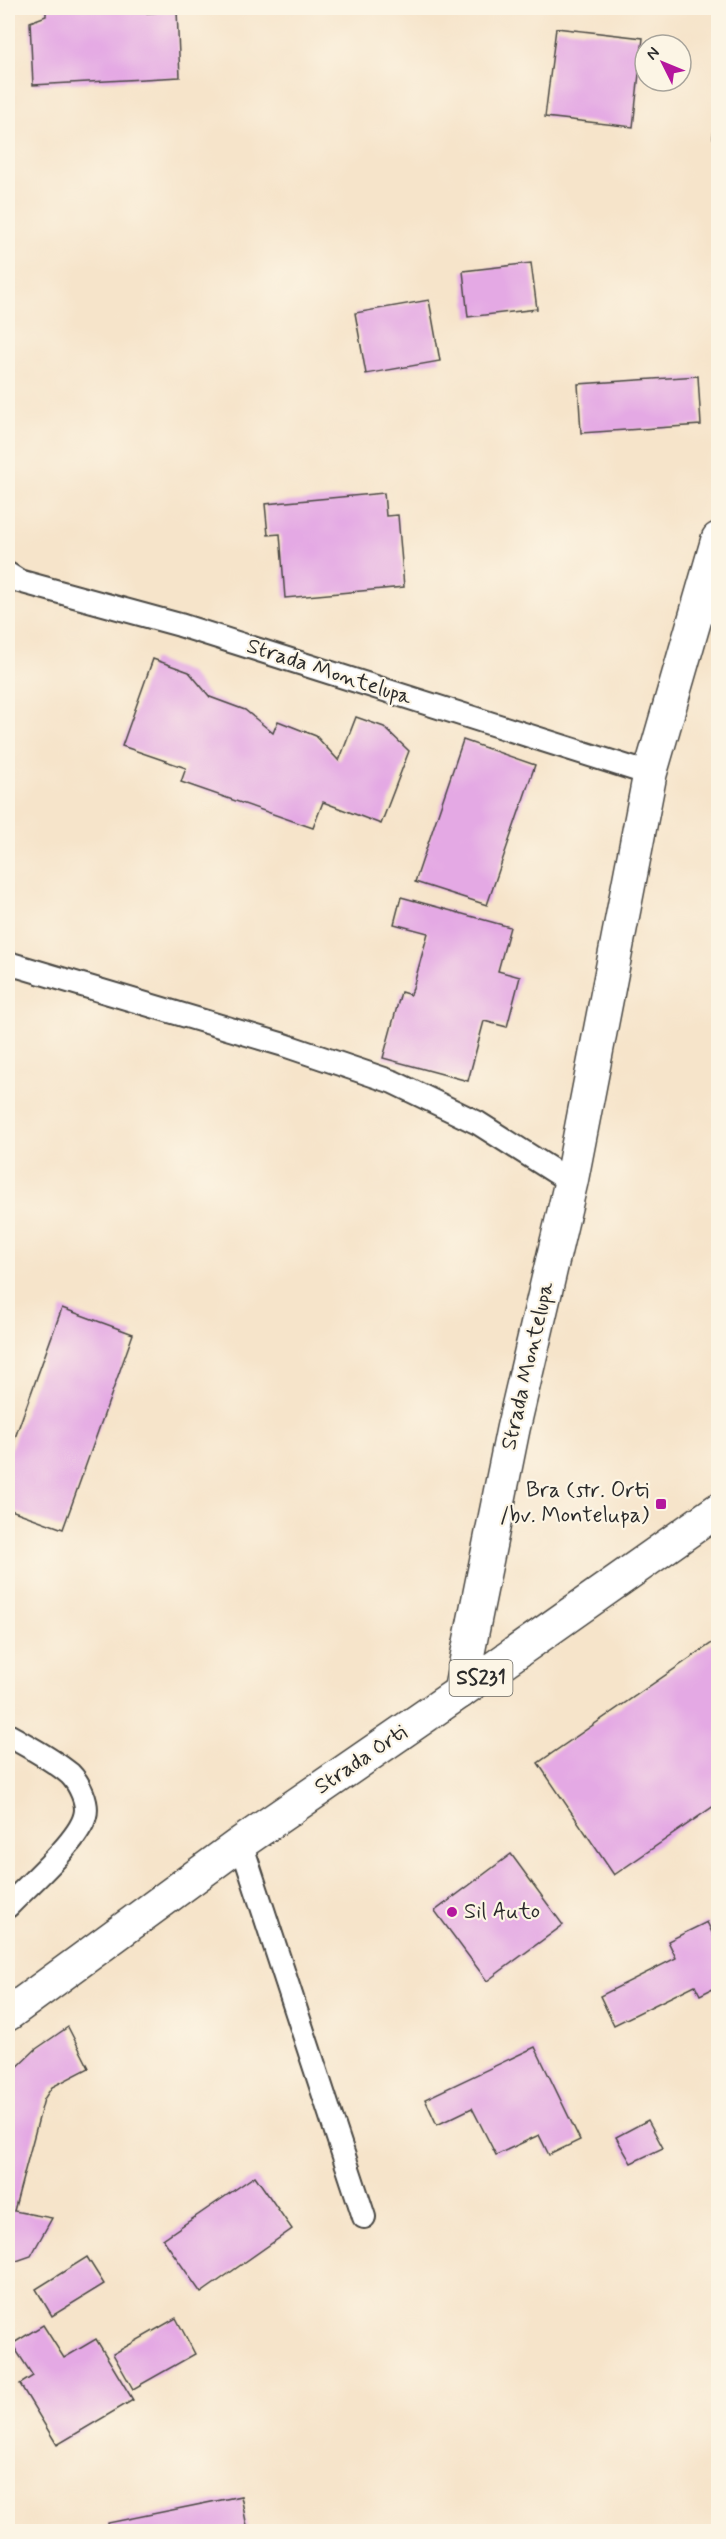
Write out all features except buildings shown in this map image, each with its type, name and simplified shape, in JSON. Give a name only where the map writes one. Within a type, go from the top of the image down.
[{"type":"street","name":"Strada Montelupa","points":[[460,1692],[513,1429],[570,1182],[650,774],[718,539]]},
{"type":"street","name":"Strada Orti","points":[[8,2014],[241,1843],[460,1692],[718,1509]]},
{"type":"lane","name":"Strada Montelupa","points":[[8,574],[19,581],[180,625],[650,774]]},
{"type":"lane","points":[[8,963],[284,1045],[393,1082],[478,1123],[570,1182]]},
{"type":"lane","points":[[8,1735],[48,1758],[72,1776],[83,1793],[86,1815],[75,1836],[8,1906]]},
{"type":"lane","points":[[241,1843],[364,2217]]},
{"type":"place","name":"Bra (str. Orti /bv. Montelupa)","points":[[661,1504]]},
{"type":"place","name":"Sil Auto","points":[[452,1912]]}]
